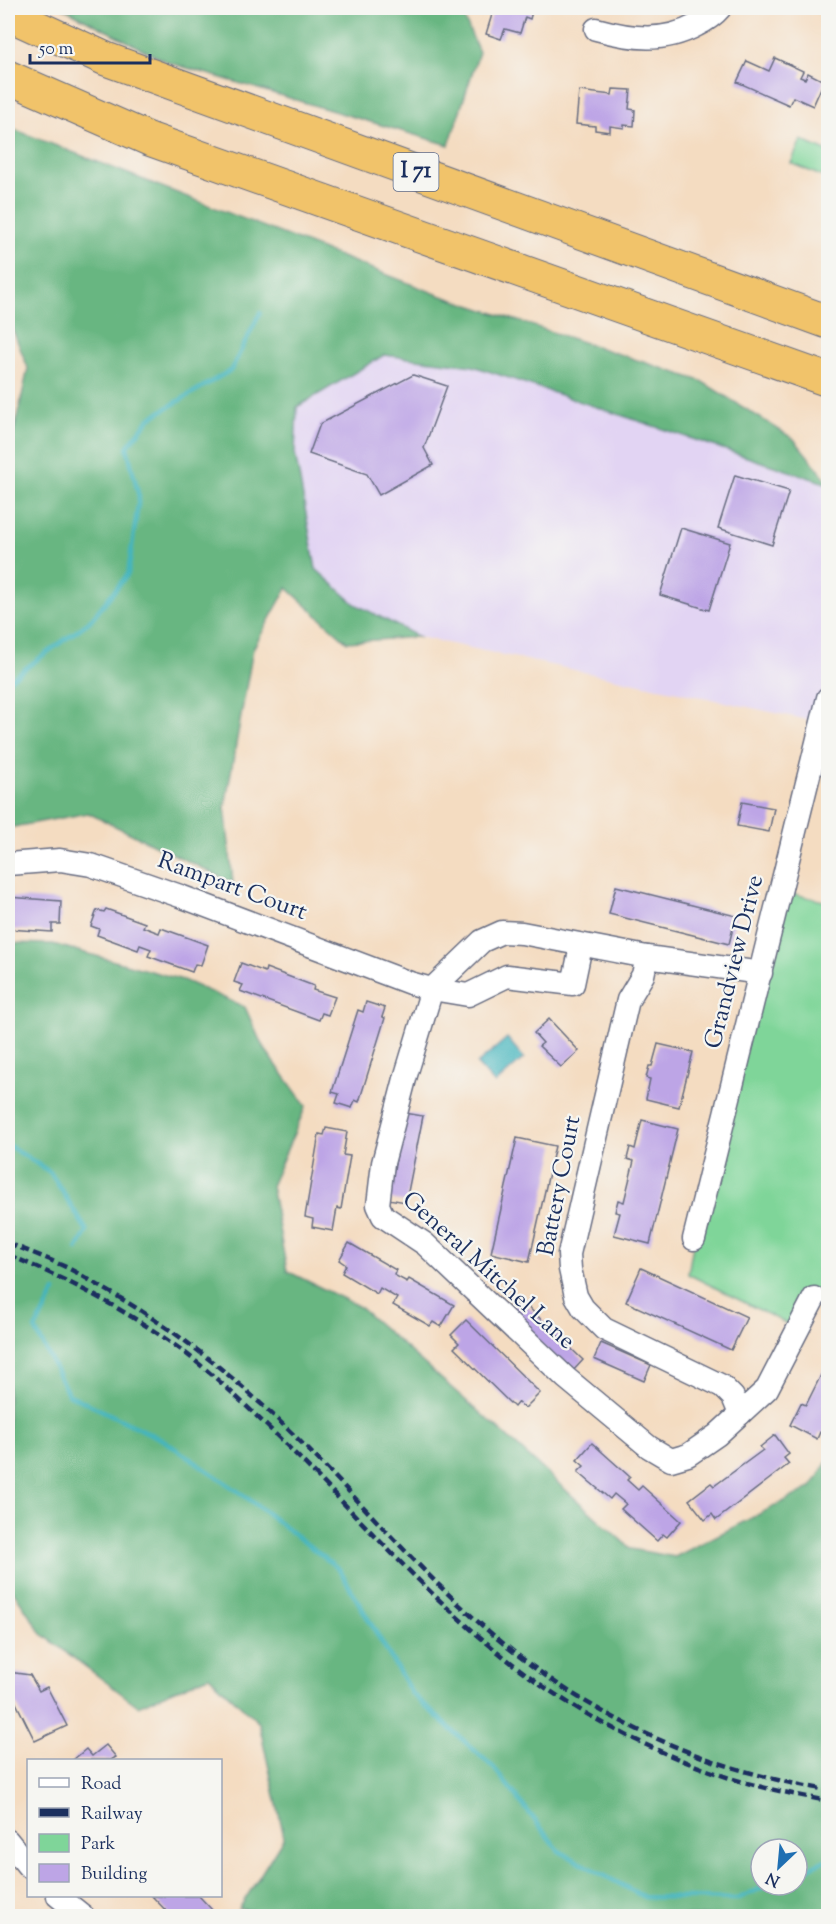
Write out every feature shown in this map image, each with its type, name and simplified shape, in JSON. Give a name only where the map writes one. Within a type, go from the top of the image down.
[{"type":"highway","name":"I 71","points":[[8,14],[117,63],[828,322]]},
{"type":"highway","name":"I 71","points":[[8,77],[149,139],[828,380]]},
{"type":"street","points":[[596,29],[620,36],[667,37],[683,33],[702,23],[720,8]]},
{"type":"street","name":"Grandview Drive","points":[[694,1239],[828,698]]},
{"type":"street","name":"Rampart Court","points":[[8,864],[60,861],[91,865],[180,896],[410,983],[468,995],[507,976],[573,984],[581,946]]},
{"type":"street","name":"General Mitchel Lane","points":[[761,973],[581,946],[522,933],[502,932],[482,940],[432,989],[383,1163],[378,1205],[384,1216],[425,1244],[566,1378],[650,1447],[671,1460],[688,1455],[717,1435],[767,1389],[814,1298]]},
{"type":"street","name":"Battery Court","points":[[647,957],[643,975],[628,1000],[570,1254],[570,1269],[576,1296],[583,1308],[604,1329],[722,1386],[733,1397],[740,1414]]},
{"type":"street","points":[[8,1841],[27,1865]]},
{"type":"street","points":[[59,1897],[82,1917]]},
{"type":"shaded area","points":[[384,355],[473,366],[828,484],[828,698],[823,723],[419,637],[355,604],[316,569],[295,453],[297,407]]},
{"type":"green space","points":[[63,8],[159,8],[166,11],[175,8],[460,8],[479,52],[449,145],[167,62]]},
{"type":"green space","points":[[8,127],[439,295],[701,381],[794,439],[828,481],[828,484],[473,366],[384,355],[297,407],[295,453],[316,569],[355,604],[419,637],[347,642],[287,588],[253,649],[225,806],[233,883],[88,813],[8,828],[8,460],[28,368],[8,318]]},
{"type":"green space","points":[[801,140],[828,152],[828,179],[791,163]]},
{"type":"green space","points":[[781,891],[828,902],[828,1301],[814,1298],[799,1330],[688,1274],[694,1239]]},
{"type":"green space","points":[[8,943],[53,944],[183,980],[245,1007],[262,1045],[306,1106],[271,1186],[287,1271],[358,1306],[631,1549],[675,1557],[812,1487],[828,1460],[828,1916],[298,1916],[239,1909],[284,1837],[259,1723],[209,1676],[138,1706],[42,1634],[8,1583]]},
{"type":"water","points":[[507,1038],[524,1058],[495,1084],[477,1064]]},
{"type":"building","points":[[494,8],[533,8],[530,19],[525,17],[520,33],[505,29],[501,39],[486,34]]},
{"type":"building","points":[[775,58],[803,71],[800,77],[805,79],[808,73],[824,81],[813,106],[793,97],[789,105],[737,82],[747,61],[769,71]]},
{"type":"building","points":[[613,89],[631,90],[629,109],[635,110],[634,126],[624,125],[624,128],[610,126],[610,132],[595,130],[595,126],[576,124],[579,91],[612,95]]},
{"type":"building","points":[[413,375],[447,386],[424,448],[433,465],[379,495],[367,474],[309,454],[320,424]]},
{"type":"building","points":[[735,475],[789,491],[772,545],[718,528]]},
{"type":"building","points":[[681,528],[730,543],[709,610],[660,595]]},
{"type":"building","points":[[742,802],[774,808],[769,832],[737,826]]},
{"type":"building","points":[[616,886],[736,916],[729,944],[609,914]]},
{"type":"building","points":[[8,897],[61,901],[60,924],[52,924],[52,932],[8,929]]},
{"type":"building","points":[[106,909],[145,923],[143,927],[159,933],[161,928],[208,945],[201,965],[195,964],[192,972],[148,956],[151,949],[140,945],[138,950],[97,935],[99,929],[91,926],[97,910],[104,912]]},
{"type":"building","points":[[241,963],[265,972],[266,968],[314,986],[313,990],[335,997],[328,1015],[322,1013],[319,1020],[240,991],[243,985],[234,982]]},
{"type":"building","points":[[366,1002],[385,1008],[382,1017],[385,1018],[359,1102],[355,1100],[352,1108],[336,1103],[339,1094],[332,1092],[358,1010],[363,1012]]},
{"type":"building","points":[[549,1019],[579,1051],[561,1067],[539,1046],[543,1043],[534,1033]]},
{"type":"building","points":[[658,1044],[693,1052],[679,1107],[646,1099],[650,1079],[646,1078]]},
{"type":"building","points":[[405,1113],[423,1116],[406,1202],[388,1199]]},
{"type":"building","points":[[642,1120],[678,1129],[650,1244],[614,1235],[620,1213],[615,1212],[618,1200],[624,1202],[634,1161],[627,1159],[630,1147],[635,1149]]},
{"type":"building","points":[[326,1128],[347,1132],[343,1155],[350,1156],[341,1209],[337,1208],[333,1231],[312,1227],[313,1219],[305,1217],[319,1134],[324,1135]]},
{"type":"building","points":[[517,1138],[555,1146],[529,1262],[491,1253]]},
{"type":"building","points":[[349,1243],[396,1270],[394,1275],[407,1282],[409,1279],[454,1305],[441,1327],[433,1322],[430,1326],[393,1305],[397,1298],[380,1288],[377,1294],[342,1273],[346,1265],[339,1260]]},
{"type":"building","points":[[641,1268],[747,1317],[731,1350],[626,1302]]},
{"type":"building","points":[[520,1299],[583,1360],[571,1373],[507,1313]]},
{"type":"building","points":[[466,1320],[540,1393],[525,1408],[518,1402],[514,1407],[454,1348],[459,1343],[451,1335]]},
{"type":"building","points":[[601,1343],[651,1365],[644,1381],[594,1359]]},
{"type":"building","points":[[828,1361],[828,1432],[827,1435],[820,1432],[817,1439],[790,1425],[801,1403],[806,1405]]},
{"type":"building","points":[[775,1435],[789,1454],[784,1458],[789,1464],[716,1520],[712,1514],[705,1520],[689,1500],[711,1483],[714,1486],[763,1450],[760,1447]]},
{"type":"building","points":[[592,1443],[630,1477],[627,1480],[638,1490],[642,1486],[681,1521],[667,1537],[663,1534],[657,1541],[621,1509],[626,1504],[614,1494],[610,1499],[578,1472],[584,1466],[577,1460]]},
{"type":"building","points":[[8,1672],[30,1675],[39,1691],[47,1687],[67,1726],[35,1741],[15,1701],[8,1699]]},
{"type":"building","points":[[106,1745],[116,1757],[113,1759],[74,1759],[86,1749],[92,1756]]},
{"type":"building","points":[[153,1897],[200,1897],[214,1912],[208,1916],[171,1916]]},
{"type":"waterway","points":[[8,681],[89,622],[128,574],[139,497],[127,447],[150,418],[231,370],[260,313]]},
{"type":"waterway","points":[[8,1145],[50,1172],[87,1231],[77,1249]]},
{"type":"waterway","points":[[55,1291],[35,1329],[68,1394],[163,1440],[242,1494],[339,1569],[412,1694],[494,1768],[559,1851],[644,1897],[737,1899],[749,1894]]},
{"type":"waterway","points":[[809,1868],[828,1859]]},
{"type":"railway","points":[[8,1243],[70,1269],[123,1299],[216,1364],[287,1429],[466,1611],[546,1676],[611,1716],[681,1749],[753,1774],[828,1790]]},
{"type":"railway","points":[[8,1255],[99,1298],[142,1323],[195,1360],[267,1426],[406,1568],[463,1622],[517,1667],[568,1703],[622,1733],[678,1759],[752,1784],[828,1801]]}]
